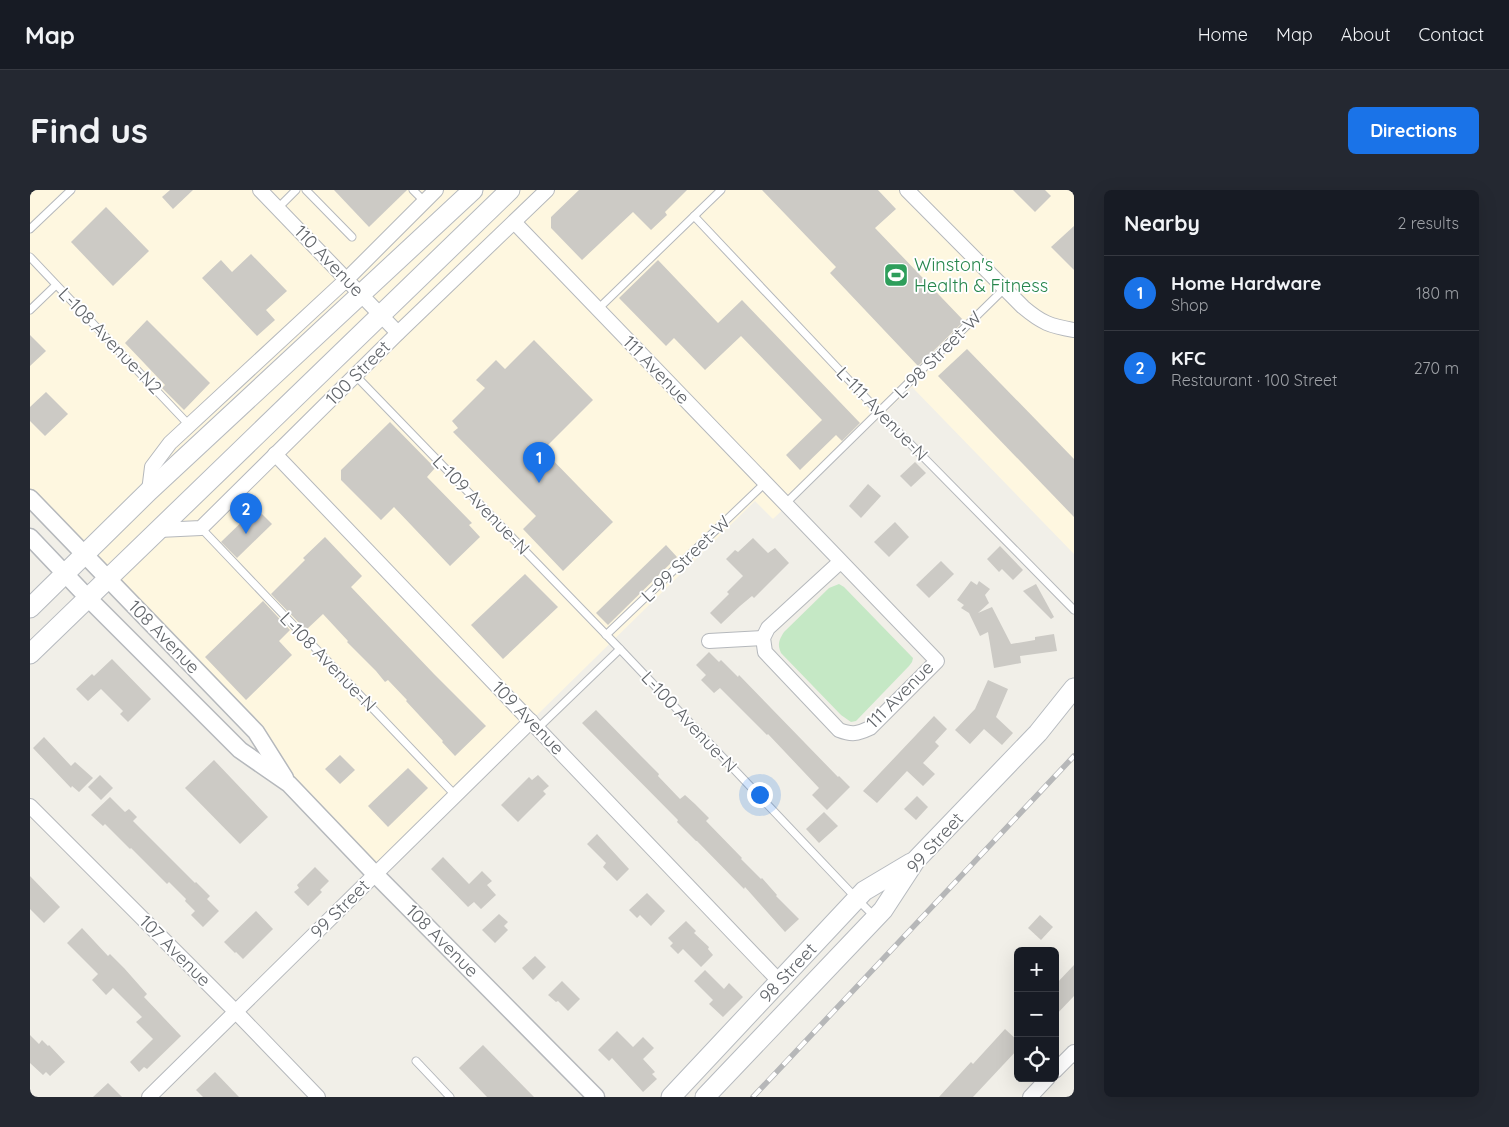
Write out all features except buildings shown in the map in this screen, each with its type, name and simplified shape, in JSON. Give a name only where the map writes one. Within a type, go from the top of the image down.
[{"type":"main road","points":[[30,608],[149,492],[473,190]]},
{"type":"main road","name":"100 Street","points":[[30,654],[510,190]]},
{"type":"main road","name":"99 Street","points":[[798,999],[876,918],[915,861],[1038,734],[1074,688]]},
{"type":"main road","name":"98 Street","points":[[671,1097],[864,891],[915,861]]},
{"type":"main road","name":"98 Street","points":[[705,1097],[798,999]]},
{"type":"street","name":"110 Avenue","points":[[260,190],[398,333]]},
{"type":"street","points":[[149,492],[152,467],[170,443],[347,279],[436,190]]},
{"type":"street","name":"100 Street","points":[[201,528],[398,333],[548,190]]},
{"type":"street","points":[[907,190],[1004,289],[1036,318],[1048,324],[1074,330]]},
{"type":"street","name":"111 Avenue","points":[[514,222],[937,661],[870,728],[859,733],[850,734],[838,730],[765,652],[763,638]]},
{"type":"street","name":"109 Avenue","points":[[275,454],[780,982]]},
{"type":"street","name":"108 Avenue","points":[[30,498],[256,732],[288,784]]},
{"type":"street","points":[[159,530],[201,528]]},
{"type":"street","name":"108 Avenue","points":[[30,537],[89,599],[240,750],[288,784],[596,1097]]},
{"type":"street","points":[[709,641],[763,638],[768,628],[840,562]]},
{"type":"street","name":"99 Street","points":[[149,1097],[375,874],[456,796],[534,725]]},
{"type":"street","name":"107 Avenue","points":[[30,806],[236,1012],[318,1097]]},
{"type":"street","points":[[1059,1067],[1074,1052]]},
{"type":"street","points":[[1030,1097],[1044,1082]]},
{"type":"lane","points":[[30,229],[71,190]]},
{"type":"lane","points":[[278,208],[296,190]]},
{"type":"lane","points":[[306,190],[352,237]]},
{"type":"lane","points":[[413,190],[424,201]]},
{"type":"lane","points":[[598,309],[721,190]]},
{"type":"lane","name":"L-111 Avenue-N","points":[[694,216],[880,412],[1074,610]]},
{"type":"lane","name":"L-108 Avenue-N2","points":[[30,257],[190,425]]},
{"type":"lane","points":[[30,310],[56,285]]},
{"type":"lane","name":"L-98 Street-W","points":[[785,504],[1004,289]]},
{"type":"lane","name":"L-109 Avenue-N","points":[[355,375],[606,635]]},
{"type":"lane","name":"L-99 Street-W","points":[[606,635],[765,483]]},
{"type":"lane","name":"L-108 Avenue-N","points":[[201,528],[456,796]]},
{"type":"lane","name":"L-100 Avenue-N","points":[[606,635],[876,918]]},
{"type":"lane","points":[[534,725],[620,649]]},
{"type":"lane","points":[[416,1062],[450,1097]]},
{"type":"shaded area","points":[[30,190],[1074,190],[1074,554],[912,387],[773,519],[755,501],[375,874],[289,784],[256,732],[30,498]]},
{"type":"green space","points":[[839,584],[913,658],[909,666],[856,721],[851,722],[841,715],[781,653],[779,647],[784,632],[829,588]]},
{"type":"railway","points":[[753,1097],[1074,756]]},
{"type":"place","name":"Winston's Health & Fitness","points":[[896,275]]},
{"type":"place","name":"Home Hardware","points":[[539,483]]},
{"type":"place","name":"KFC","points":[[246,534]]}]
